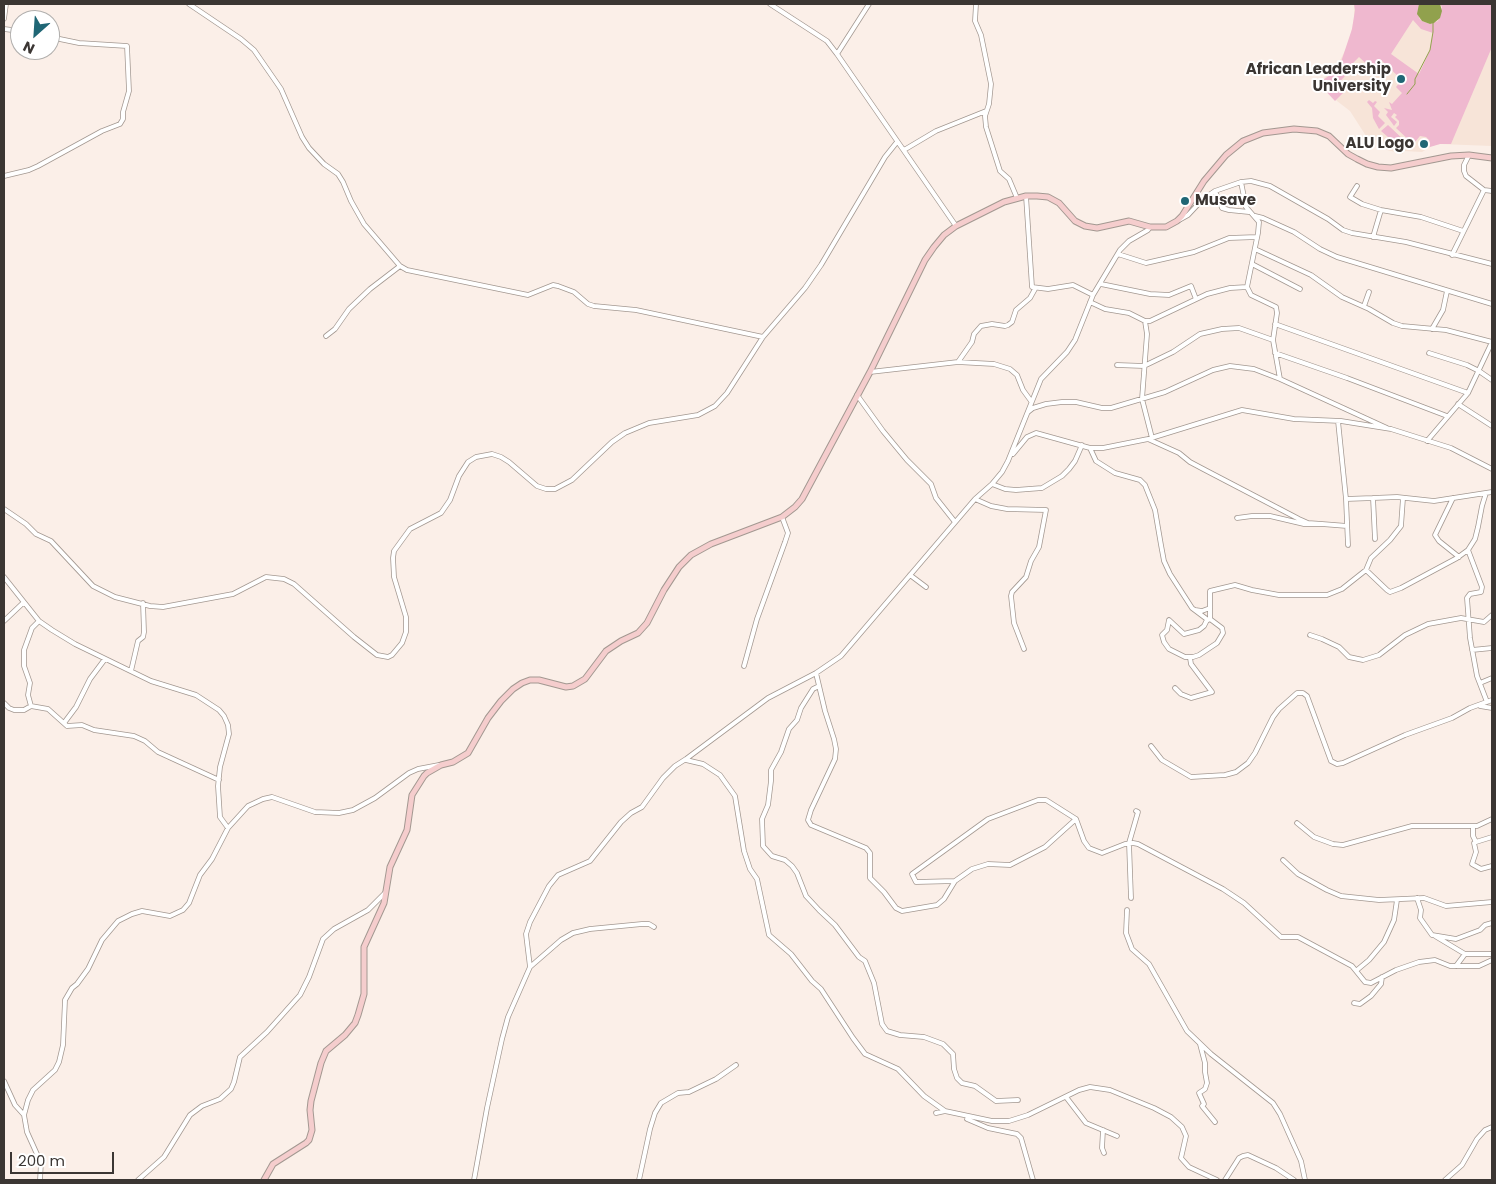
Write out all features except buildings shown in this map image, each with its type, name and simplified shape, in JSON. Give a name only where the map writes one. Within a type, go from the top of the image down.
[{"type":"main road","points":[[264,1180],[273,1164],[309,1140],[312,1130],[311,1101],[322,1063],[326,1051],[345,1035],[355,1023],[361,1008],[364,985],[364,947],[380,914],[390,866],[407,830],[412,795],[427,772],[468,753],[488,718],[501,701],[512,689],[522,683],[530,680],[539,680],[572,686],[584,679],[612,646],[638,633],[647,623],[678,567],[691,555],[711,544],[789,513],[802,499],[870,372],[925,260],[944,235],[956,226],[1004,202],[1026,196],[1043,196],[1052,200],[1064,208],[1075,221],[1085,226],[1097,228],[1129,221],[1150,227],[1166,227],[1177,221],[1204,181],[1226,155],[1243,141],[1263,133],[1294,129],[1317,130],[1329,136],[1348,154],[1367,164],[1378,167],[1391,168],[1451,156],[1469,155],[1492,158]]},
{"type":"street","points":[[4,19],[6,4]]},
{"type":"street","points":[[189,4],[254,50],[281,90],[309,148],[324,164],[338,174],[364,224],[400,266],[409,271],[528,295],[553,285],[574,292],[588,304],[594,306],[636,310],[762,337]]},
{"type":"street","points":[[770,4],[827,41],[956,226]]},
{"type":"street","points":[[837,54],[869,4]]},
{"type":"street","points":[[976,4],[975,21],[981,35],[991,84],[985,120],[1000,171],[1008,179],[1017,198]]},
{"type":"street","points":[[4,176],[38,166],[102,131],[120,124],[124,119],[123,112],[129,91],[127,46],[79,43],[60,38]]},
{"type":"street","points":[[904,150],[936,131],[986,111]]},
{"type":"street","points":[[4,509],[26,524],[36,534],[51,541],[93,586],[115,597],[150,606],[164,607],[233,594],[266,577],[284,579],[294,584],[377,655],[388,657],[402,643],[406,632],[406,617],[394,577],[394,551],[410,529],[441,512],[450,500],[459,476],[468,462],[476,457],[492,454],[509,462],[537,486],[546,489],[562,486],[580,473],[612,442],[626,433],[649,423],[698,414],[715,406],[727,393],[762,337],[821,265],[885,157],[897,142]]},
{"type":"street","points":[[1469,155],[1464,165],[1464,174],[1484,190],[1492,191]]},
{"type":"street","points":[[1177,221],[1188,215],[1200,201],[1215,191],[1241,182],[1251,181],[1270,186],[1328,219],[1343,230],[1406,242],[1492,264]]},
{"type":"street","points":[[1241,182],[1248,212]]},
{"type":"street","points":[[1357,186],[1350,194],[1351,198],[1381,210],[1409,214],[1463,232]]},
{"type":"street","points":[[1452,255],[1484,190]]},
{"type":"street","points":[[1215,191],[1222,208],[1248,212],[1259,222],[1258,237],[1247,287],[1251,295],[1276,307],[1277,313],[1273,340],[1280,379]]},
{"type":"street","points":[[1026,196],[1032,287],[1035,289],[1048,289],[1073,285],[1093,295]]},
{"type":"street","points":[[1373,237],[1381,210]]},
{"type":"street","points":[[1254,216],[1294,232],[1320,249],[1337,257],[1492,304]]},
{"type":"street","points":[[1008,461],[1041,379],[1067,352],[1075,340],[1093,295],[1124,245],[1150,227]]},
{"type":"street","points":[[1118,254],[1146,263],[1194,252],[1229,238],[1258,237]]},
{"type":"street","points":[[1255,249],[1311,275],[1342,297],[1402,326],[1446,330],[1492,342],[1491,348],[1468,393],[1427,440]]},
{"type":"street","points":[[1252,264],[1300,290]]},
{"type":"street","points":[[326,336],[335,329],[349,308],[370,288],[400,266]]},
{"type":"street","points":[[1101,284],[1150,294],[1169,295],[1191,286],[1196,299]]},
{"type":"street","points":[[1090,302],[1105,309],[1129,313],[1145,321],[1156,319],[1196,299],[1220,290],[1247,287]]},
{"type":"street","points":[[958,362],[972,342],[974,334],[982,326],[992,324],[1008,325],[1012,322],[1016,310],[1030,298],[1035,289]]},
{"type":"street","points":[[1432,329],[1444,310],[1447,291]]},
{"type":"street","points":[[1364,306],[1369,292]]},
{"type":"street","points":[[1145,321],[1147,334],[1142,399],[1150,438]]},
{"type":"street","points":[[1275,324],[1468,393]]},
{"type":"street","points":[[1118,365],[1144,366],[1173,352],[1200,334],[1222,329],[1239,328],[1273,340]]},
{"type":"street","points":[[1274,353],[1447,416]]},
{"type":"street","points":[[1428,353],[1479,370],[1492,380]]},
{"type":"street","points":[[870,372],[958,362],[994,364],[1010,369],[1017,375],[1023,390],[1031,401]]},
{"type":"street","points":[[1028,412],[1033,408],[1046,404],[1062,402],[1076,402],[1102,408],[1111,408],[1183,385],[1213,370],[1230,366],[1254,369],[1280,379],[1391,430]]},
{"type":"street","points":[[857,395],[907,460],[931,484],[936,498],[955,522]]},
{"type":"street","points":[[1458,404],[1492,426]]},
{"type":"street","points":[[530,968],[526,934],[530,922],[549,886],[558,875],[590,861],[621,822],[631,813],[642,807],[674,766],[685,760],[768,698],[816,673],[841,656],[955,522],[992,484],[1018,445],[1027,437],[1036,433],[1090,448],[1103,448],[1150,438],[1242,410],[1294,419],[1338,421],[1391,430],[1451,448],[1492,469]]},
{"type":"street","points":[[1338,421],[1346,499],[1348,546]]},
{"type":"street","points":[[1150,438],[1179,453],[1207,471],[1299,519],[1308,523],[1348,526]]},
{"type":"street","points":[[992,484],[1016,490],[1042,488],[1062,476],[1069,469],[1082,446]]},
{"type":"street","points":[[1090,448],[1096,461],[1115,472],[1140,480],[1145,485],[1155,510],[1164,561],[1179,589],[1194,610],[1208,620],[1222,628],[1221,638],[1212,648],[1190,658],[1169,649],[1164,642],[1162,635],[1167,630],[1169,620],[1184,634],[1198,630],[1208,620],[1210,591],[1235,584],[1252,590],[1279,595],[1327,595],[1342,589],[1366,570],[1371,558],[1390,540],[1401,526],[1402,498]]},
{"type":"street","points":[[1346,499],[1402,498],[1434,501],[1492,492]]},
{"type":"street","points":[[1366,570],[1390,592],[1459,557],[1468,550],[1475,539],[1486,493]]},
{"type":"street","points":[[1373,498],[1375,539]]},
{"type":"street","points":[[1453,498],[1435,535],[1439,541],[1459,557]]},
{"type":"street","points":[[975,500],[1007,509],[1046,510],[1039,547],[1031,560],[1026,577],[1012,592],[1011,596],[1014,623],[1024,649]]},
{"type":"street","points":[[1237,518],[1270,516],[1304,524],[1322,524]]},
{"type":"street","points":[[744,666],[757,620],[788,533],[782,517]]},
{"type":"street","points":[[1468,550],[1482,590],[1481,592],[1468,595],[1468,619],[1472,650],[1487,702]]},
{"type":"street","points":[[910,575],[926,587]]},
{"type":"street","points":[[4,577],[38,620],[74,644],[151,681],[196,695],[209,702],[224,716],[229,734],[220,767],[218,799],[220,817],[228,828]]},
{"type":"street","points":[[4,621],[23,603]]},
{"type":"street","points":[[130,671],[138,641],[143,637],[144,632],[143,603]]},
{"type":"street","points":[[1194,610],[1202,611],[1210,608]]},
{"type":"street","points":[[1310,635],[1339,648],[1349,657],[1363,660],[1379,655],[1405,635],[1428,624],[1461,618],[1484,622],[1492,614]]},
{"type":"street","points":[[31,706],[28,695],[30,683],[24,666],[24,650],[32,628],[38,620]]},
{"type":"street","points":[[1472,650],[1492,648]]},
{"type":"street","points":[[1175,688],[1181,694],[1191,698],[1195,695],[1212,692],[1191,664],[1190,658]]},
{"type":"street","points":[[64,723],[76,707],[90,679],[105,659]]},
{"type":"street","points":[[816,673],[836,749],[835,759],[808,815],[811,825],[866,848],[870,853],[870,878],[896,908],[902,911],[937,905],[944,899],[956,881],[972,869],[998,863],[1010,866],[1045,847],[1076,819]]},
{"type":"street","points":[[1480,683],[1492,678]]},
{"type":"street","points":[[819,686],[812,689],[801,708],[797,720],[788,729],[781,752],[771,770],[772,781],[768,805],[762,820],[763,846],[772,856],[785,860],[792,866],[797,873],[806,896],[835,925],[857,955],[865,961],[874,983],[882,1024],[887,1031],[924,1037],[944,1044],[953,1054],[954,1069],[957,1078],[962,1083],[975,1086],[996,1101],[1018,1100]]},
{"type":"street","points":[[1151,746],[1162,760],[1191,777],[1224,775],[1236,772],[1248,763],[1255,753],[1279,709],[1297,693],[1302,693],[1307,696],[1332,761],[1337,764],[1492,700]]},
{"type":"street","points":[[4,703],[9,708],[19,711],[31,706],[48,709],[70,727],[82,725],[94,730],[134,736],[145,741],[158,752],[219,780]]},
{"type":"street","points":[[1478,705],[1492,708]]},
{"type":"street","points":[[685,760],[703,764],[720,775],[735,796],[744,850],[758,885],[765,924],[769,935],[791,954],[812,981],[821,989],[865,1054],[898,1069],[924,1096],[945,1111],[992,1122],[1009,1121],[1028,1115],[1079,1090],[1090,1088],[1110,1090],[1154,1108],[1171,1117],[1182,1126],[1186,1136],[1181,1158],[1189,1168],[1217,1180]]},
{"type":"street","points":[[40,1180],[41,1163],[28,1132],[24,1115],[28,1100],[33,1090],[55,1070],[59,1062],[63,1045],[65,1000],[72,988],[88,969],[102,940],[118,922],[142,911],[152,911],[170,916],[183,910],[189,903],[200,876],[215,854],[228,828],[248,806],[272,797],[315,812],[338,813],[353,810],[375,798],[409,773],[418,769],[441,765]]},
{"type":"street","points":[[956,881],[916,882],[912,874],[988,819],[1038,800],[1046,800],[1054,803],[1076,819],[1086,845],[1098,852],[1102,853],[1129,844],[1138,844],[1223,889],[1244,903],[1280,937],[1298,937],[1352,966],[1357,970],[1362,979],[1368,983],[1419,962],[1435,960],[1450,966],[1479,966],[1492,960]]},
{"type":"street","points":[[1131,898],[1129,844],[1138,812],[1136,811]]},
{"type":"street","points":[[1297,823],[1319,839],[1343,845],[1412,826],[1474,826],[1492,819]]},
{"type":"street","points":[[1474,826],[1476,852],[1472,864],[1481,868],[1492,866]]},
{"type":"street","points":[[1476,842],[1492,837]]},
{"type":"street","points":[[1283,860],[1298,874],[1341,896],[1379,900],[1424,898],[1446,906],[1492,902]]},
{"type":"street","points":[[138,1180],[164,1157],[190,1115],[202,1106],[220,1099],[231,1089],[240,1057],[295,1002],[304,987],[320,945],[326,936],[334,929],[368,910],[385,893]]},
{"type":"street","points":[[1417,898],[1420,918],[1432,935],[1465,954],[1492,954]]},
{"type":"street","points":[[1357,970],[1369,960],[1384,942],[1394,920],[1397,900]]},
{"type":"street","points":[[1127,910],[1126,933],[1132,949],[1149,964],[1187,1031],[1211,1054],[1273,1103],[1280,1114],[1301,1161],[1305,1180]]},
{"type":"street","points":[[1432,935],[1456,939],[1480,930],[1485,925],[1492,923]]},
{"type":"street","points":[[474,1180],[502,1039],[508,1017],[530,968],[561,940],[573,933],[590,929],[642,924],[649,924],[654,927]]},
{"type":"street","points":[[1456,966],[1465,954]]},
{"type":"street","points":[[1354,1003],[1360,1004],[1371,996],[1381,984],[1382,977]]},
{"type":"street","points":[[1200,1044],[1205,1063],[1207,1083],[1205,1089],[1199,1093],[1204,1104],[1202,1106],[1215,1122]]},
{"type":"street","points":[[639,1180],[650,1129],[655,1113],[661,1103],[678,1093],[689,1092],[716,1079],[736,1065]]},
{"type":"street","points":[[4,1081],[15,1105],[24,1115]]},
{"type":"street","points":[[1066,1097],[1086,1123],[1117,1136]]},
{"type":"street","points":[[936,1113],[945,1111]]},
{"type":"street","points":[[963,1116],[988,1128],[1017,1134],[1021,1138],[1033,1180]]},
{"type":"street","points":[[1445,1180],[1462,1165],[1484,1130],[1492,1127]]},
{"type":"street","points":[[1103,1130],[1102,1148],[1104,1153]]},
{"type":"street","points":[[1225,1180],[1239,1158],[1248,1155],[1276,1168],[1294,1180]]},
{"type":"street","points":[[1203,1180],[1205,1175]]},
{"type":"shaded area","name":"African Leadership University","points":[[1354,4],[1492,4],[1492,146],[1440,144],[1422,152],[1404,151],[1403,154],[1383,149],[1368,139],[1350,111],[1337,101],[1319,82],[1336,68],[1349,43],[1354,19]]},
{"type":"shaded area","name":"African Leadership University","points":[[1354,4],[1419,4],[1419,18],[1430,24],[1438,21],[1442,7],[1440,4],[1492,4],[1492,47],[1451,144],[1440,144],[1430,147],[1429,140],[1426,137],[1420,136],[1415,142],[1410,141],[1396,128],[1399,125],[1399,121],[1394,113],[1391,117],[1397,122],[1394,126],[1386,115],[1388,112],[1384,108],[1392,110],[1389,102],[1392,104],[1402,93],[1396,87],[1402,80],[1381,60],[1372,69],[1359,57],[1348,66],[1341,73],[1345,76],[1336,86],[1343,93],[1335,101],[1320,85],[1323,80],[1333,73],[1341,62],[1352,29]],"holes":[[[1413,20],[1421,29],[1433,33],[1430,50],[1419,74],[1391,54]]]},
{"type":"shaded area","points":[[1419,4],[1440,4],[1442,11],[1440,18],[1430,24],[1422,21],[1417,14]]},
{"type":"shaded area","points":[[1369,100],[1373,103],[1377,102],[1374,106],[1380,112],[1378,116],[1385,123],[1379,129],[1373,118],[1372,108],[1367,102]]},
{"type":"shaded area","points":[[1388,125],[1406,142],[1403,145],[1402,141],[1388,137],[1381,131]]},
{"type":"waterway","points":[[1407,94],[1415,84],[1415,79],[1430,50],[1433,23]]},
{"type":"place","name":"African Leadership University","points":[[1401,79]]},
{"type":"place","name":"ALU Logo","points":[[1424,144]]},
{"type":"place","name":"Musave","points":[[1185,201]]}]
